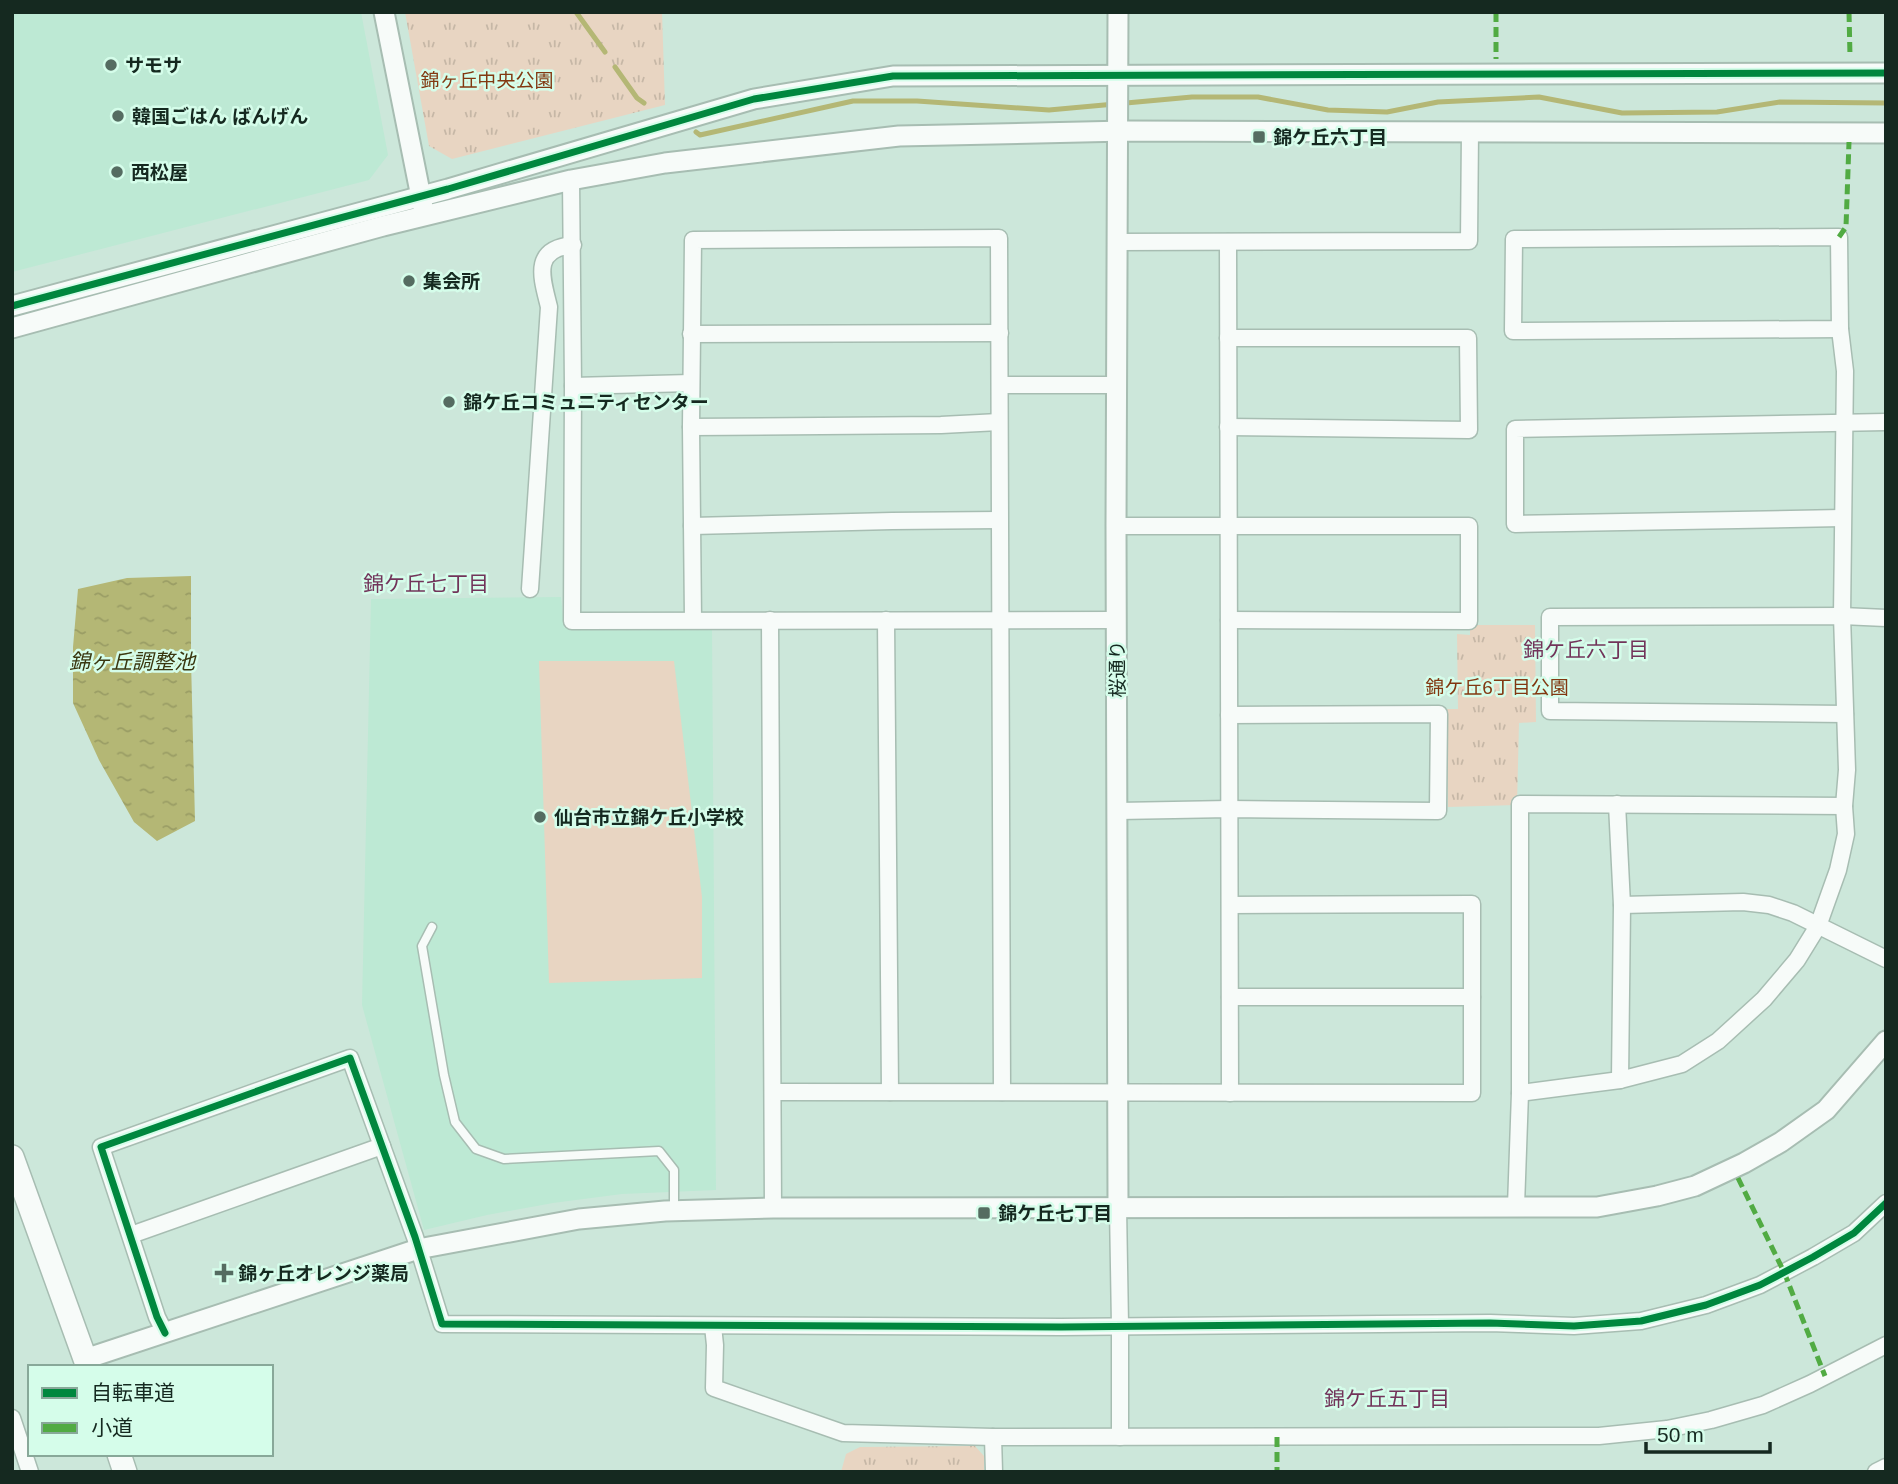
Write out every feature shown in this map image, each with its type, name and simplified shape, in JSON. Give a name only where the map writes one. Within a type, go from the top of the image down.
[{"type":"main road","points":[[12,1157],[18,1193],[86,1363]]},
{"type":"street","points":[[384,12],[422,206]]},
{"type":"street","points":[[1118,12],[1118,81]]},
{"type":"street","points":[[12,328],[422,206],[754,99],[892,76],[1118,81],[1886,73]]},
{"type":"street","name":"桜通り","points":[[1118,81],[1118,1207]]},
{"type":"street","points":[[12,306],[422,206],[665,163],[900,136],[1117,127],[1886,133]]},
{"type":"street","points":[[1116,242],[1469,241],[1470,131]]},
{"type":"street","points":[[571,180],[572,621],[1117,620]]},
{"type":"street","points":[[1520,1093],[1620,1080],[1682,1064],[1718,1041],[1745,1018],[1797,960],[1818,926],[1843,853],[1846,834],[1844,806],[1847,770],[1842,615],[1845,371],[1840,330],[1839,237],[1514,239],[1513,331],[1840,330]]},
{"type":"street","points":[[692,619],[693,240],[999,238],[1002,1091]]},
{"type":"street","points":[[1228,242],[1230,1093]]},
{"type":"street","points":[[530,589],[549,307],[541,267],[545,256],[555,249],[573,245]]},
{"type":"street","points":[[691,334],[1000,333]]},
{"type":"street","points":[[1228,338],[1468,338],[1469,430],[1228,428]]},
{"type":"street","points":[[573,386],[691,383]]},
{"type":"street","points":[[1001,385],[1117,385]]},
{"type":"street","points":[[691,428],[999,422]]},
{"type":"street","points":[[1842,518],[1515,524],[1515,429],[1886,422]]},
{"type":"street","points":[[692,526],[999,520]]},
{"type":"street","points":[[1116,526],[1469,526],[1469,621],[1229,620]]},
{"type":"street","points":[[1845,714],[1550,711],[1550,617],[1842,615],[1886,618]]},
{"type":"street","points":[[770,620],[773,1208]]},
{"type":"street","points":[[886,620],[890,1092]]},
{"type":"street","points":[[1118,811],[1438,811],[1439,714],[1229,715]]},
{"type":"street","points":[[1516,1206],[1520,1093],[1520,804],[1844,806]]},
{"type":"street","points":[[1617,804],[1622,905],[1620,1080]]},
{"type":"street","points":[[1622,905],[1744,902],[1769,905],[1793,913],[1886,959]]},
{"type":"street","points":[[773,1092],[1472,1093],[1472,904],[1230,905]]},
{"type":"street","points":[[1230,997],[1472,997]]},
{"type":"street","points":[[86,1363],[165,1333],[418,1249],[579,1219],[674,1210],[773,1208],[1597,1207],[1695,1186],[1781,1142],[1826,1111],[1886,1041]]},
{"type":"street","points":[[165,1333],[157,1317],[101,1147],[350,1058],[442,1324],[1061,1327],[1490,1323],[1574,1326],[1641,1321],[1706,1305],[1760,1285],[1854,1233],[1886,1203]]},
{"type":"street","points":[[131,1235],[382,1146]]},
{"type":"street","points":[[1118,1207],[1120,1437]]},
{"type":"street","points":[[713,1326],[714,1388],[843,1433],[993,1437],[1599,1436],[1667,1429],[1763,1405],[1886,1345]]},
{"type":"street","points":[[12,1418],[30,1472]]},
{"type":"street","points":[[993,1437],[995,1472]]},
{"type":"street","points":[[1876,1472],[1886,1467]]},
{"type":"lane","points":[[432,927],[422,946],[444,1075],[455,1122],[476,1149],[504,1159],[659,1151],[674,1170],[674,1210]]},
{"type":"shaded area","points":[[12,12],[361,12],[388,155],[369,180],[12,272]]},
{"type":"shaded area","name":"仙台市立錦ケ丘小学校","points":[[561,597],[564,628],[712,628],[716,1190],[622,1194],[553,1203],[424,1230],[362,1005],[371,599]]},
{"type":"green space","name":"錦ヶ丘中央公園","points":[[405,12],[662,12],[665,105],[452,159],[429,146]]},
{"type":"green space","name":"錦ケ丘6丁目公園","points":[[1470,625],[1535,625],[1536,722],[1519,723],[1517,805],[1448,807],[1446,709],[1458,709],[1457,634],[1470,635]]},
{"type":"green space","points":[[539,661],[674,661],[702,897],[702,978],[549,983]]},
{"type":"green space","points":[[975,1446],[984,1456],[984,1472],[841,1472],[846,1454],[860,1447]]},
{"type":"water","name":"錦ヶ丘調整池","points":[[191,576],[195,821],[157,841],[134,822],[99,760],[73,703],[73,647],[78,589],[127,578]]},
{"type":"waterway","points":[[576,12],[605,52]]},
{"type":"waterway","points":[[615,67],[637,98],[644,103]]},
{"type":"waterway","points":[[696,132],[700,135],[853,101],[917,101],[1049,110],[1192,97],[1258,97],[1328,110],[1387,112],[1438,102],[1539,97],[1622,113],[1717,112],[1780,102],[1886,103]]},
{"type":"marked path","points":[[1496,12],[1496,59]]},
{"type":"marked path","points":[[1849,12],[1850,56]]},
{"type":"marked path","points":[[1839,237],[1846,227],[1849,142]]},
{"type":"marked path","points":[[1738,1178],[1784,1272],[1825,1376]]},
{"type":"marked path","points":[[1277,1437],[1277,1472]]},
{"type":"cycle path","points":[[12,306],[448,189],[754,99],[893,76],[1886,73]]},
{"type":"cycle path","points":[[165,1333],[157,1317],[101,1147],[350,1058],[415,1237],[442,1324],[1061,1327],[1490,1323],[1574,1326],[1641,1321],[1706,1305],[1760,1285],[1854,1233],[1886,1203]]},
{"type":"place","name":"サモサ","points":[[111,65]]},
{"type":"place","name":"韓国ごはん ばんげん","points":[[118,116]]},
{"type":"place","name":"錦ケ丘六丁目","points":[[1259,137]]},
{"type":"place","name":"西松屋","points":[[117,172]]},
{"type":"place","name":"集会所","points":[[409,281]]},
{"type":"place","name":"錦ケ丘コミュニティセンター","points":[[449,402]]},
{"type":"place","name":"仙台市立錦ケ丘小学校","points":[[540,817]]},
{"type":"place","name":"錦ケ丘七丁目","points":[[984,1213]]},
{"type":"place","name":"錦ヶ丘オレンジ薬局","points":[[224,1273]]},
{"type":"district","name":"錦ケ丘七丁目","points":[[426,583]]},
{"type":"district","name":"錦ケ丘六丁目","points":[[1586,649]]},
{"type":"district","name":"錦ケ丘五丁目","points":[[1387,1398]]}]
